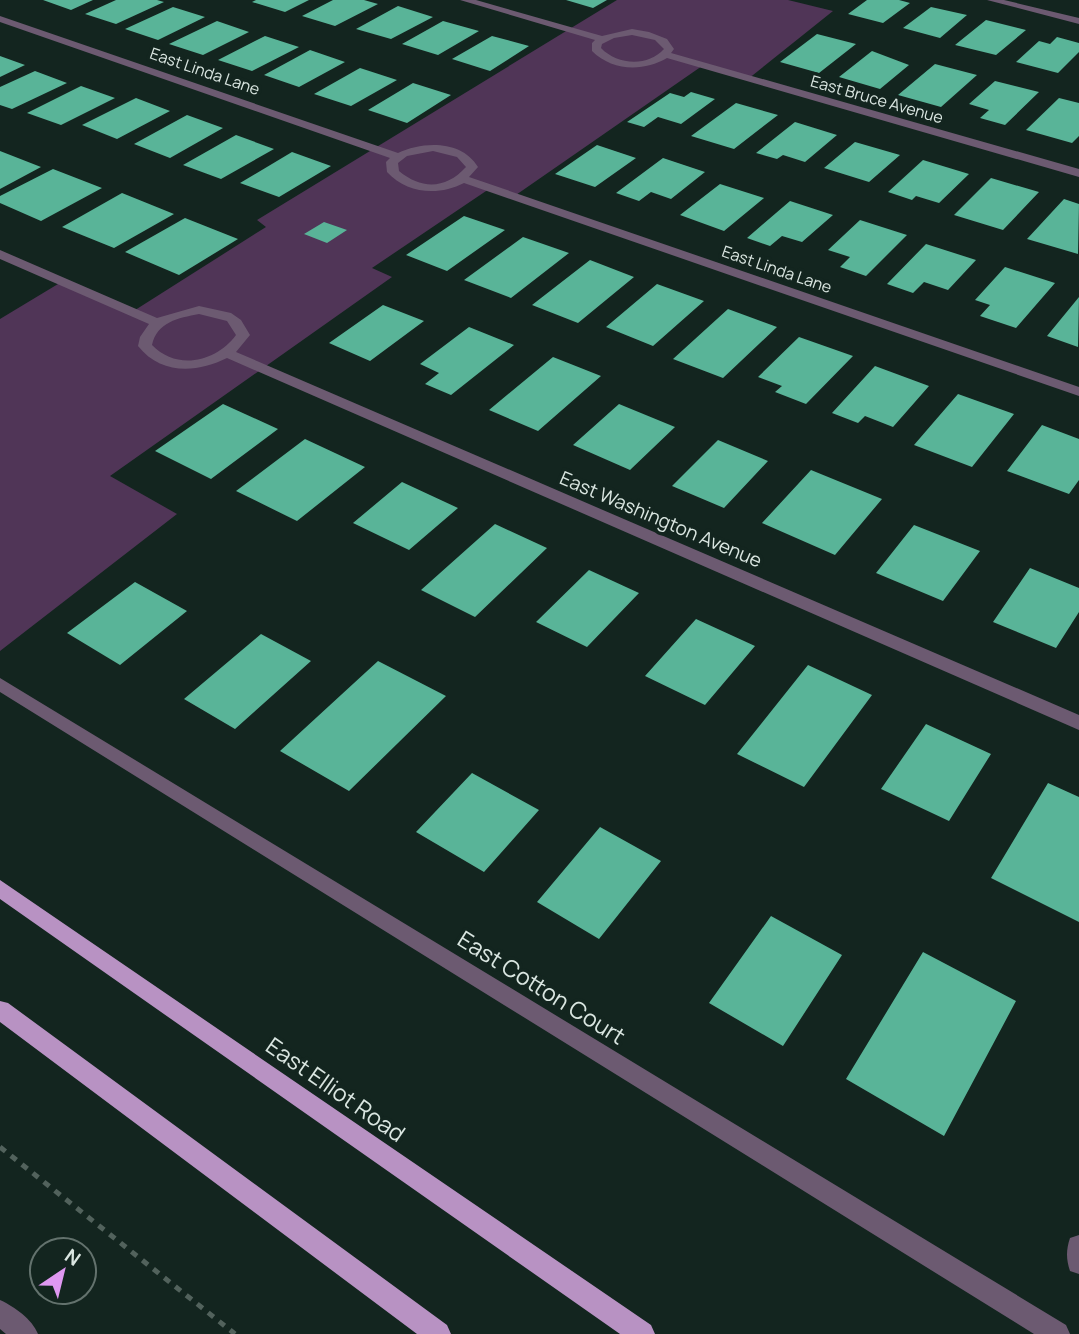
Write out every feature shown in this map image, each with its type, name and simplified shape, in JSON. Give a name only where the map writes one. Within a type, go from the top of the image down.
[{"type":"main road","name":"East Elliot Road","points":[[0,888],[642,1334]]},
{"type":"main road","points":[[0,1010],[438,1334]]},
{"type":"street","points":[[465,0],[602,39],[623,33],[646,34],[668,44],[666,55]]},
{"type":"street","points":[[992,0],[1079,21]]},
{"type":"street","name":"East Linda Lane","points":[[0,19],[399,157]]},
{"type":"street","name":"East Bruce Avenue","points":[[602,39],[597,43],[599,54],[617,62],[646,63],[666,55],[1079,173]]},
{"type":"street","points":[[433,148],[460,153],[469,160],[472,167],[468,176],[463,179],[438,187],[402,183],[390,170],[391,164],[399,157],[433,148]]},
{"type":"street","name":"East Linda Lane","points":[[463,179],[1079,392]]},
{"type":"street","points":[[0,254],[158,323]]},
{"type":"street","points":[[199,310],[217,312],[232,317],[240,325],[243,335],[237,345],[227,353],[208,362],[192,364],[162,361],[145,346],[146,335],[158,323],[177,314],[199,310]]},
{"type":"street","name":"East Washington Avenue","points":[[227,353],[1079,723]]},
{"type":"street","name":"East Cotton Court","points":[[0,684],[1057,1334]]},
{"type":"street","points":[[1079,1247],[1079,1262]]},
{"type":"street","points":[[0,1313],[25,1334]]},
{"type":"path","points":[[0,1147],[235,1334]]},
{"type":"shaded area","points":[[617,0],[788,0],[833,11],[748,79],[702,66],[513,197],[489,189],[372,268],[392,277],[110,476],[177,514],[0,651],[0,319],[63,281],[132,312],[266,227],[257,220]]},
{"type":"building","points":[[43,0],[93,0],[71,10]]},
{"type":"building","points":[[116,0],[164,2],[116,24],[85,14]]},
{"type":"building","points":[[309,0],[285,12],[252,2]]},
{"type":"building","points":[[333,0],[364,0],[378,4],[335,26],[302,16]]},
{"type":"building","points":[[566,0],[607,0],[593,8]]},
{"type":"building","points":[[867,0],[899,0],[910,3],[883,23],[848,14]]},
{"type":"building","points":[[398,6],[433,17],[391,39],[356,29]]},
{"type":"building","points":[[173,7],[205,17],[158,40],[125,29]]},
{"type":"building","points":[[931,7],[967,15],[940,38],[903,28]]},
{"type":"building","points":[[986,20],[1026,30],[996,55],[955,45]]},
{"type":"building","points":[[217,21],[249,32],[203,55],[169,44]]},
{"type":"building","points":[[443,21],[479,31],[438,55],[402,44]]},
{"type":"building","points":[[817,34],[856,44],[819,73],[780,62]]},
{"type":"building","points":[[265,36],[299,47],[252,71],[218,60]]},
{"type":"building","points":[[492,36],[529,46],[490,71],[452,59]]},
{"type":"building","points":[[1057,37],[1079,43],[1079,52],[1058,73],[1016,62],[1039,41],[1050,44]]},
{"type":"building","points":[[310,50],[345,62],[299,87],[264,75]]},
{"type":"building","points":[[872,51],[909,65],[880,89],[839,77]]},
{"type":"building","points":[[0,56],[25,65],[0,77]]},
{"type":"building","points":[[935,64],[977,75],[941,107],[898,95]]},
{"type":"building","points":[[360,68],[397,80],[351,106],[314,94]]},
{"type":"building","points":[[35,71],[67,83],[12,109],[0,105],[0,87]]},
{"type":"building","points":[[995,81],[1039,92],[1005,125],[980,118],[989,110],[969,104]]},
{"type":"building","points":[[413,83],[451,95],[407,123],[368,110]]},
{"type":"building","points":[[81,86],[115,98],[61,125],[27,113]]},
{"type":"building","points":[[691,92],[715,99],[681,124],[658,117],[644,127],[627,122],[670,93],[684,97]]},
{"type":"building","points":[[136,98],[170,111],[117,139],[82,125]]},
{"type":"building","points":[[1059,98],[1079,103],[1079,136],[1072,143],[1026,130]]},
{"type":"building","points":[[736,103],[778,115],[734,149],[691,136]]},
{"type":"building","points":[[187,115],[223,128],[170,158],[134,144]]},
{"type":"building","points":[[795,122],[837,135],[805,162],[783,155],[777,159],[756,153]]},
{"type":"building","points":[[236,135],[274,149],[221,179],[183,165]]},
{"type":"building","points":[[855,142],[900,155],[869,182],[824,168]]},
{"type":"building","points":[[597,145],[636,158],[595,187],[555,174]]},
{"type":"building","points":[[0,151],[41,167],[0,189]]},
{"type":"building","points":[[292,152],[331,166],[279,197],[240,183]]},
{"type":"building","points":[[663,158],[705,172],[671,199],[651,192],[639,201],[616,193]]},
{"type":"building","points":[[923,160],[969,174],[939,203],[916,196],[912,200],[888,192]]},
{"type":"building","points":[[53,169],[102,188],[41,221],[0,203],[0,196]]},
{"type":"building","points":[[991,178],[1039,192],[1003,230],[954,215]]},
{"type":"building","points":[[720,184],[764,198],[724,231],[680,215]]},
{"type":"building","points":[[122,193],[174,214],[114,248],[62,227]]},
{"type":"building","points":[[1064,199],[1079,204],[1078,254],[1027,239]]},
{"type":"building","points":[[790,201],[833,215],[802,242],[782,236],[770,246],[747,238]]},
{"type":"building","points":[[464,216],[505,230],[447,271],[406,255]]},
{"type":"building","points":[[185,218],[238,239],[179,275],[125,252]]},
{"type":"building","points":[[860,220],[907,235],[866,276],[840,267],[850,257],[828,250]]},
{"type":"building","points":[[324,222],[347,230],[327,243],[304,234]]},
{"type":"building","points":[[523,237],[569,253],[511,298],[464,280]]},
{"type":"building","points":[[926,244],[976,260],[948,290],[924,282],[913,293],[887,284]]},
{"type":"building","points":[[590,260],[634,277],[578,323],[532,305]]},
{"type":"building","points":[[1005,267],[1055,283],[1016,328],[980,316],[990,305],[975,300]]},
{"type":"building","points":[[657,284],[704,301],[653,346],[606,327]]},
{"type":"building","points":[[1079,297],[1078,347],[1047,336]]},
{"type":"building","points":[[383,305],[424,321],[370,361],[329,343]]},
{"type":"building","points":[[728,309],[777,327],[723,378],[673,359]]},
{"type":"building","points":[[469,327],[514,345],[451,395],[425,384],[439,373],[420,364]]},
{"type":"building","points":[[799,337],[853,356],[806,404],[775,392],[782,386],[758,377]]},
{"type":"building","points":[[553,357],[601,376],[538,431],[489,410]]},
{"type":"building","points":[[875,366],[929,386],[893,427],[865,416],[858,423],[832,413]]},
{"type":"building","points":[[958,394],[1014,414],[972,467],[914,445]]},
{"type":"building","points":[[223,404],[278,429],[211,479],[155,451]]},
{"type":"building","points":[[619,404],[675,427],[630,470],[573,445]]},
{"type":"building","points":[[1042,425],[1079,439],[1079,480],[1069,494],[1007,471]]},
{"type":"building","points":[[305,439],[365,467],[297,521],[236,491]]},
{"type":"building","points":[[718,440],[768,461],[724,508],[672,486]]},
{"type":"building","points":[[811,470],[882,499],[835,555],[762,523]]},
{"type":"building","points":[[402,482],[458,508],[409,550],[353,523]]},
{"type":"building","points":[[495,524],[547,548],[475,617],[421,590]]},
{"type":"building","points":[[914,525],[980,551],[943,601],[876,573]]},
{"type":"building","points":[[1030,568],[1079,588],[1079,612],[1056,648],[993,622]]},
{"type":"building","points":[[589,570],[639,593],[587,647],[536,622]]},
{"type":"building","points":[[135,582],[187,611],[120,665],[67,633]]},
{"type":"building","points":[[696,619],[755,646],[705,705],[645,676]]},
{"type":"building","points":[[261,634],[311,661],[235,729],[184,699]]},
{"type":"building","points":[[378,661],[446,696],[349,791],[280,751]]},
{"type":"building","points":[[808,665],[872,695],[804,787],[737,754]]},
{"type":"building","points":[[926,724],[991,754],[949,821],[881,789]]},
{"type":"building","points":[[472,773],[539,810],[484,872],[416,832]]},
{"type":"building","points":[[1048,783],[1079,797],[1079,922],[991,878]]},
{"type":"building","points":[[600,827],[661,861],[599,939],[537,902]]},
{"type":"building","points":[[771,916],[842,955],[783,1046],[709,1003]]},
{"type":"building","points":[[923,952],[1016,1001],[944,1136],[846,1079]]}]
